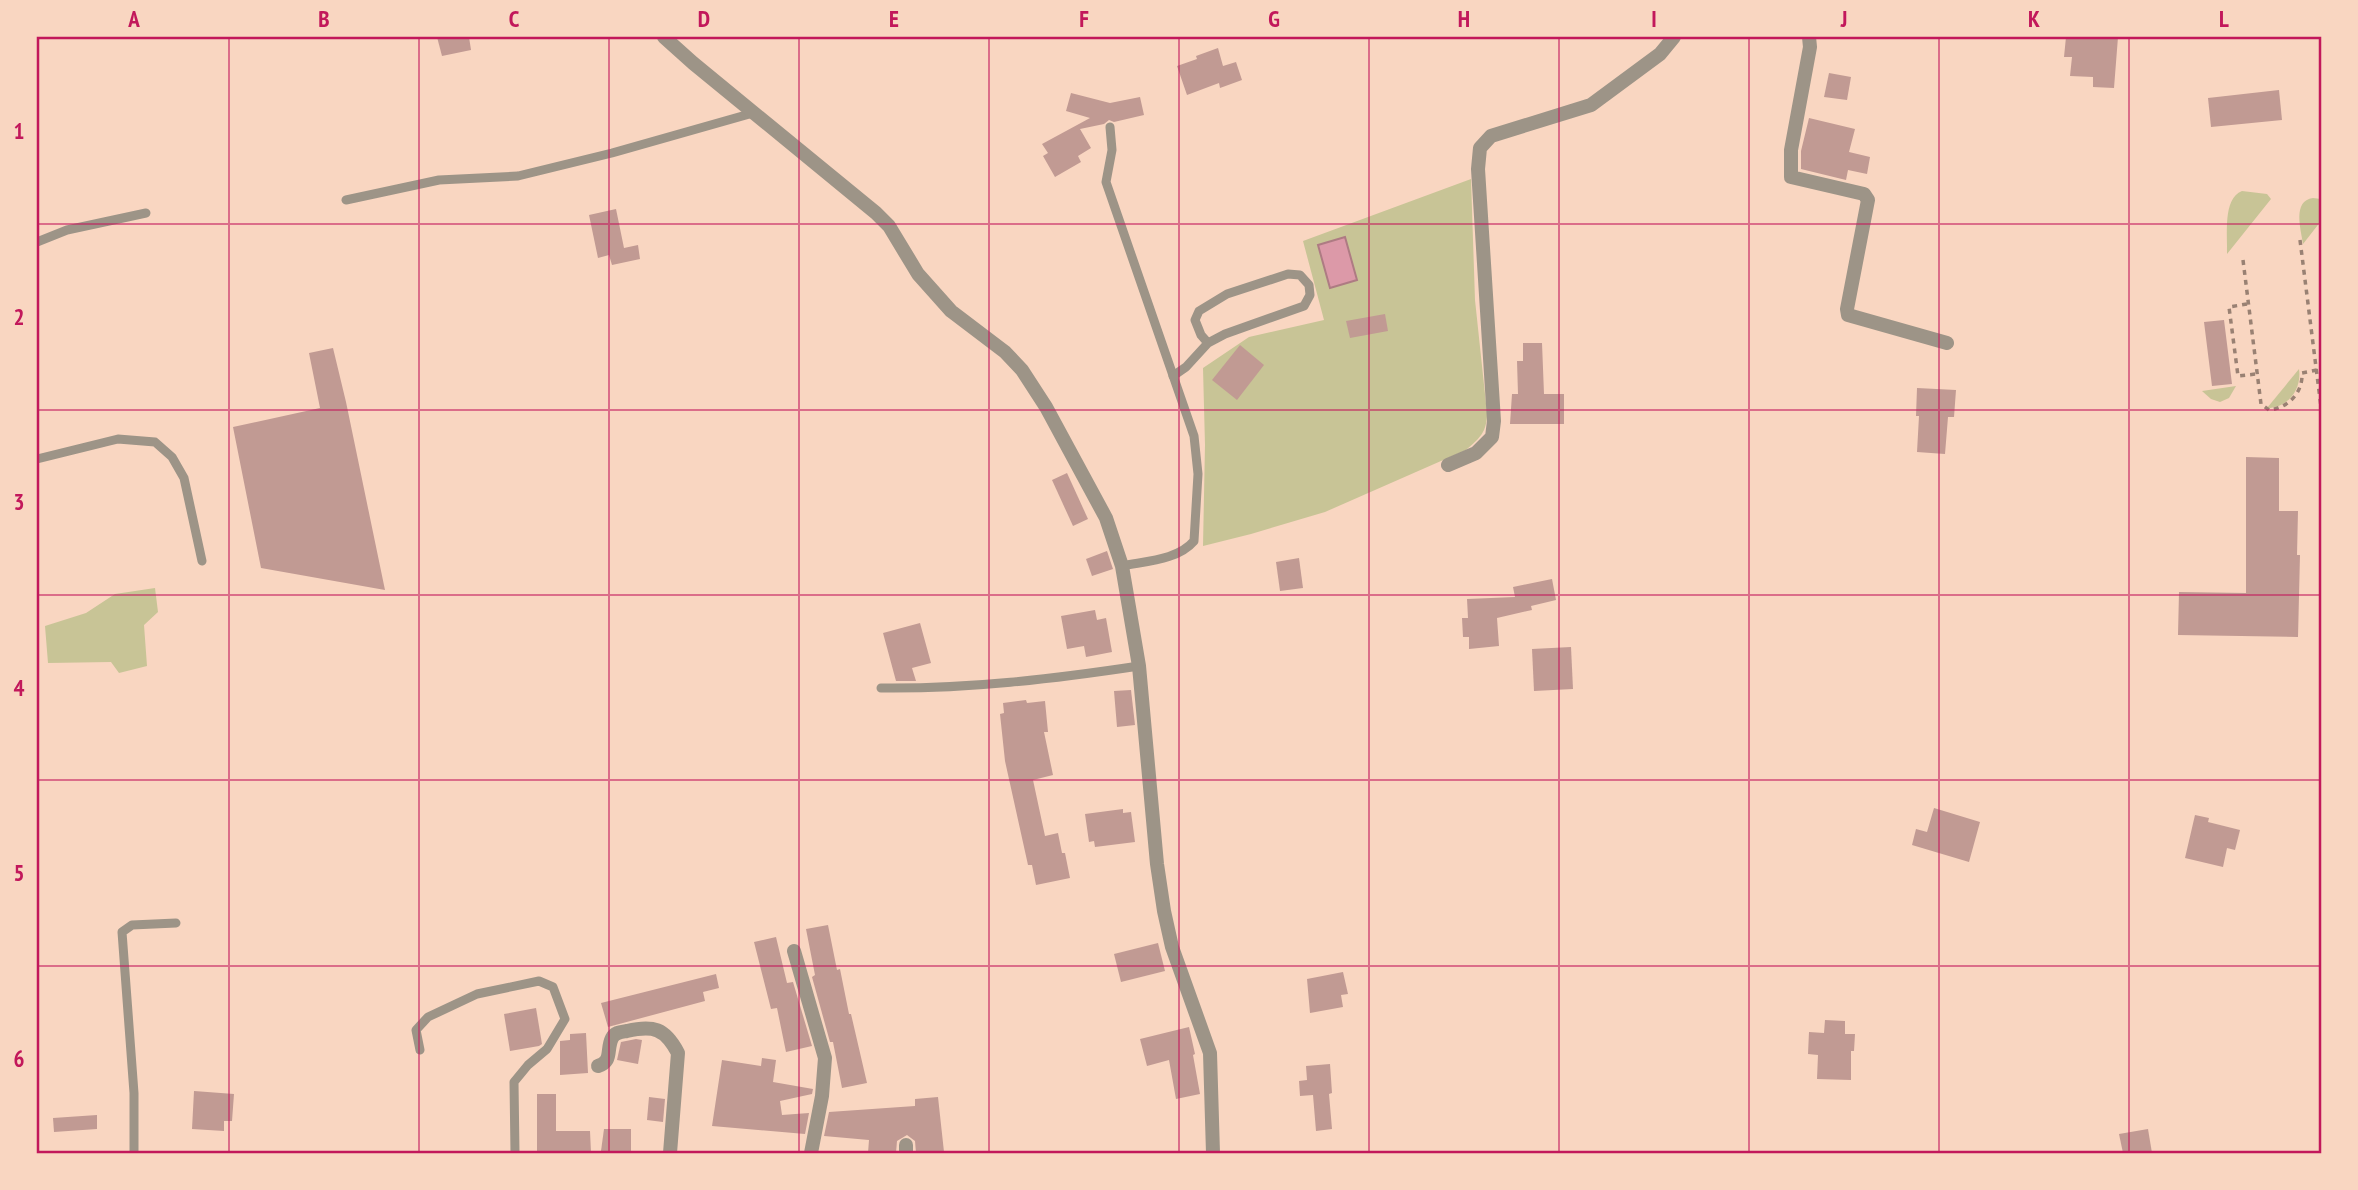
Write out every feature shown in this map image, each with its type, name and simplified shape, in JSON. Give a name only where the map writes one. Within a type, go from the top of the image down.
[{"type":"street","points":[[664,37],[876,213],[889,226],[918,274],[951,311],[1005,352],[1022,370],[1046,407],[1106,518],[1122,566],[1139,666],[1160,887],[1172,947],[1210,1053],[1213,1153]]},
{"type":"street","points":[[1448,465],[1475,453],[1492,437],[1493,407],[1478,169],[1480,149],[1491,136],[1591,105],[1660,54],[1674,37]]},
{"type":"street","points":[[1810,37],[1791,150],[1791,177],[1864,194],[1868,200],[1848,315],[1947,343]]},
{"type":"street","points":[[794,951],[825,1058],[822,1097],[811,1153]]},
{"type":"street","points":[[598,1066],[609,1058],[612,1038],[616,1034],[646,1026],[658,1030],[671,1041],[678,1053],[670,1153]]},
{"type":"lane","points":[[346,200],[439,180],[518,176],[612,153],[753,113]]},
{"type":"lane","points":[[1110,127],[1112,150],[1106,182],[1194,436],[1198,474],[1194,541],[1187,550],[1122,566]]},
{"type":"lane","points":[[37,242],[67,230],[146,213]]},
{"type":"lane","points":[[1173,376],[1186,367],[1208,344],[1225,334],[1304,306],[1310,295],[1309,285],[1300,275],[1288,274],[1227,295],[1199,311],[1195,320],[1208,344]]},
{"type":"lane","points":[[37,459],[118,439],[155,442],[172,457],[184,478],[202,561]]},
{"type":"lane","points":[[880,688],[937,689],[983,686],[1040,681],[1139,666]]},
{"type":"lane","points":[[134,1153],[134,1093],[122,932],[132,925],[176,923]]},
{"type":"lane","points":[[420,1050],[416,1030],[428,1017],[477,994],[539,981],[553,986],[565,1019],[547,1049],[528,1065],[514,1082],[515,1153]]},
{"type":"path","points":[[2300,240],[2321,407]]},
{"type":"path","points":[[2244,260],[2261,404],[2269,410],[2280,408],[2292,399],[2302,386],[2302,373],[2316,370]]},
{"type":"path","points":[[2248,304],[2229,307],[2238,376],[2256,374]]},
{"type":"shaded area","points":[[1471,179],[1475,300],[1487,413],[1482,434],[1466,450],[1325,512],[1203,546],[1203,368],[1249,337],[1324,320],[1303,241]]},
{"type":"shaded area","points":[[2242,191],[2267,194],[2271,199],[2227,254],[2229,210],[2231,202]]},
{"type":"shaded area","points":[[2321,199],[2321,221],[2303,244],[2300,210],[2306,200]]},
{"type":"shaded area","points":[[1345,237],[1357,280],[1330,288],[1318,245]]},
{"type":"shaded area","points":[[2299,369],[2298,384],[2292,396],[2281,405],[2267,408]]},
{"type":"shaded area","points":[[2236,386],[2229,398],[2220,402],[2211,399],[2202,391]]},
{"type":"shaded area","points":[[155,588],[158,612],[144,625],[147,666],[119,673],[111,662],[48,663],[45,626],[86,613],[115,594]]},
{"type":"building","points":[[437,37],[469,37],[471,50],[442,56]]},
{"type":"building","points":[[2066,37],[2118,37],[2114,88],[2093,87],[2093,77],[2070,76],[2072,57],[2064,57]]},
{"type":"building","points":[[1218,48],[1223,66],[1236,62],[1242,80],[1220,88],[1219,83],[1187,95],[1177,66]]},
{"type":"building","points":[[1829,73],[1851,77],[1847,100],[1824,97]]},
{"type":"building","points":[[2279,90],[2282,120],[2211,127],[2208,98]]},
{"type":"building","points":[[1071,93],[1110,103],[1140,97],[1144,115],[1114,122],[1109,120],[1104,124],[1080,129],[1091,148],[1078,156],[1081,162],[1055,177],[1043,156],[1048,153],[1042,144],[1090,118],[1066,111]]},
{"type":"building","points":[[1809,118],[1855,129],[1849,152],[1870,157],[1867,174],[1848,170],[1846,180],[1801,169],[1801,151]]},
{"type":"building","points":[[616,209],[624,248],[638,245],[640,259],[612,265],[609,255],[598,258],[589,215]]},
{"type":"building","points":[[1385,314],[1388,331],[1350,338],[1346,321]]},
{"type":"building","points":[[2224,320],[2232,384],[2212,386],[2204,322]]},
{"type":"building","points":[[1523,343],[1542,343],[1544,394],[1564,394],[1564,424],[1510,424],[1512,394],[1518,394],[1517,361],[1523,361]]},
{"type":"building","points":[[1240,345],[1264,365],[1237,400],[1212,380]]},
{"type":"building","points":[[333,348],[385,590],[261,568],[233,427],[320,408],[309,353]]},
{"type":"building","points":[[1917,388],[1956,390],[1954,417],[1948,417],[1945,454],[1917,452]]},
{"type":"building","points":[[2246,457],[2279,458],[2279,511],[2298,511],[2298,637],[2178,635],[2179,592],[2246,593]]},
{"type":"building","points":[[1067,473],[1088,519],[1073,526],[1052,480]]},
{"type":"building","points":[[1107,551],[1113,569],[1092,576],[1086,559]]},
{"type":"building","points":[[1299,558],[1303,588],[1280,591],[1276,562]]},
{"type":"building","points":[[1552,579],[1556,600],[1531,606],[1532,610],[1497,618],[1499,646],[1469,649],[1469,637],[1463,637],[1462,618],[1468,618],[1467,599],[1515,597],[1513,587]]},
{"type":"building","points":[[1095,610],[1097,620],[1106,618],[1112,652],[1086,657],[1084,646],[1067,649],[1061,616]]},
{"type":"building","points":[[920,623],[931,663],[912,668],[916,681],[896,681],[883,633]]},
{"type":"building","points":[[1571,647],[1573,689],[1534,691],[1532,649]]},
{"type":"building","points":[[1131,690],[1135,725],[1117,727],[1114,691]]},
{"type":"building","points":[[1026,700],[1027,703],[1045,701],[1048,732],[1044,732],[1053,775],[1033,780],[1045,836],[1058,833],[1070,878],[1036,885],[1032,865],[1028,865],[1005,761],[1000,714],[1004,713],[1003,703]]},
{"type":"building","points":[[1934,808],[1980,822],[1969,862],[1912,845],[1916,829],[1927,832]]},
{"type":"building","points":[[1123,809],[1123,813],[1131,812],[1135,842],[1095,847],[1094,841],[1089,842],[1085,814]]},
{"type":"building","points":[[2195,815],[2209,818],[2208,822],[2240,830],[2235,850],[2227,848],[2223,867],[2185,858]]},
{"type":"building","points":[[828,925],[867,1083],[842,1088],[833,1042],[830,1042],[812,977],[815,975],[806,929]]},
{"type":"building","points":[[776,937],[787,983],[793,982],[812,1046],[786,1052],[777,1008],[771,1009],[754,942]]},
{"type":"building","points":[[1158,943],[1165,971],[1121,982],[1114,954]]},
{"type":"building","points":[[1343,972],[1348,994],[1341,995],[1343,1007],[1310,1013],[1307,979]]},
{"type":"building","points":[[716,974],[719,988],[703,992],[705,1001],[608,1027],[601,1003]]},
{"type":"building","points":[[536,1008],[542,1044],[510,1051],[504,1014]]},
{"type":"building","points":[[1825,1020],[1845,1021],[1845,1034],[1855,1034],[1854,1051],[1851,1051],[1851,1080],[1817,1079],[1818,1055],[1808,1054],[1809,1032],[1824,1033]]},
{"type":"building","points":[[1189,1027],[1200,1094],[1176,1099],[1169,1060],[1147,1066],[1140,1039]]},
{"type":"building","points":[[586,1033],[588,1073],[560,1075],[560,1041],[570,1040],[570,1034]]},
{"type":"building","points":[[642,1040],[638,1064],[617,1060],[621,1042]]},
{"type":"building","points":[[762,1058],[776,1060],[773,1082],[813,1089],[812,1094],[780,1101],[782,1115],[809,1113],[805,1134],[712,1126],[722,1060],[761,1066]]},
{"type":"building","points":[[1330,1064],[1332,1129],[1316,1131],[1313,1095],[1300,1096],[1299,1081],[1307,1080],[1306,1066]]},
{"type":"building","points":[[194,1091],[234,1094],[232,1121],[224,1121],[224,1131],[192,1129]]},
{"type":"building","points":[[537,1094],[556,1094],[556,1131],[590,1131],[591,1153],[537,1153]]},
{"type":"building","points":[[649,1097],[665,1099],[663,1122],[647,1120]]},
{"type":"building","points":[[938,1097],[944,1152],[916,1153],[915,1141],[907,1135],[897,1141],[896,1153],[868,1153],[869,1140],[824,1136],[829,1112],[915,1106],[915,1099]]},
{"type":"building","points":[[97,1115],[97,1129],[54,1132],[53,1118]]},
{"type":"building","points":[[604,1129],[631,1129],[631,1152],[601,1151]]},
{"type":"building","points":[[2148,1129],[2152,1153],[2123,1153],[2119,1134]]}]
